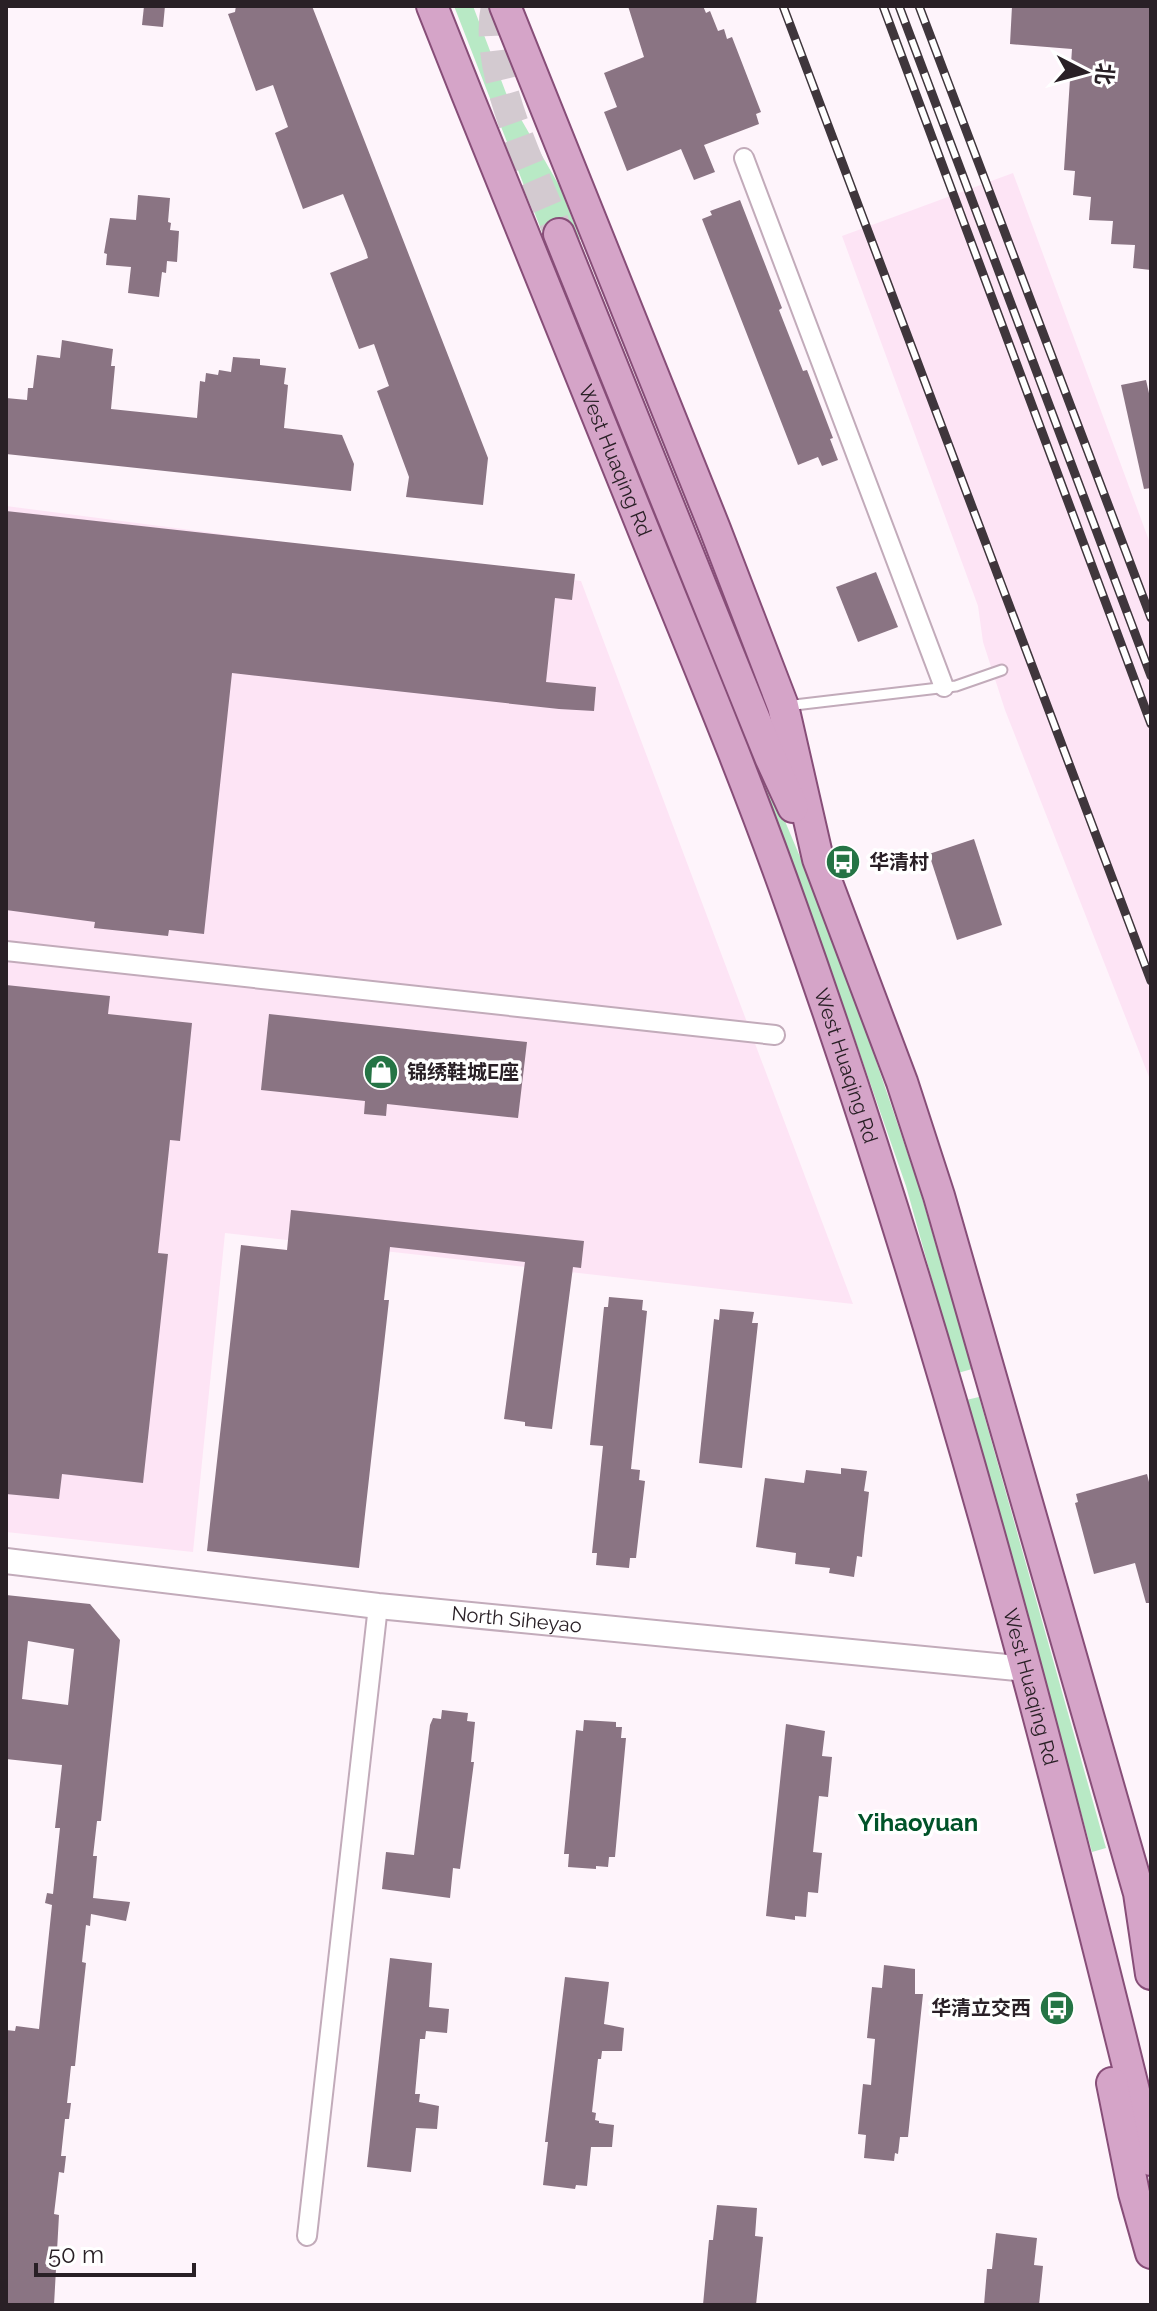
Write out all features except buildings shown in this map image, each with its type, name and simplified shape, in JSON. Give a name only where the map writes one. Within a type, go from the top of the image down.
[{"type":"main road","name":"West Huaqing Rd","points":[[432,6],[717,709],[791,903],[858,1096],[1027,1669],[1151,2160]]},
{"type":"main road","points":[[505,6],[783,706],[818,859]]},
{"type":"main road","points":[[559,234],[770,757],[818,859],[892,1053],[939,1196],[1139,1893],[1151,1924]]},
{"type":"main road","points":[[1139,1893],[1151,1974]]},
{"type":"main road","points":[[1090,1911],[1095,1996],[1134,2193],[1151,2253]]},
{"type":"street","points":[[744,158],[944,687]]},
{"type":"street","points":[[6,951],[775,1035]]},
{"type":"street","name":"North Siheyao","points":[[6,1561],[378,1606],[1027,1669]]},
{"type":"street","points":[[307,2236],[378,1606]]},
{"type":"lane","points":[[783,706],[956,686],[1002,670]]},
{"type":"shaded area","points":[[1013,173],[1151,546],[1151,1082],[1005,710],[983,642],[978,606],[842,236]]},
{"type":"shaded area","points":[[6,506],[581,581],[853,1304],[225,1233],[193,1552],[6,1532]]},
{"type":"green space","points":[[454,6],[473,6],[506,93],[560,187],[580,239],[556,249],[854,996],[918,1184],[972,1369],[958,1373],[906,1186],[842,1002]]},
{"type":"green space","points":[[979,1397],[1106,1848],[1092,1852],[966,1400]]},
{"type":"tunnel","points":[[496,6],[496,60],[503,91],[524,152],[559,234]]},
{"type":"railway","points":[[783,6],[1151,981]]},
{"type":"railway","points":[[883,6],[1151,724]]},
{"type":"railway","points":[[899,6],[1151,676]]},
{"type":"railway","points":[[919,6],[1151,618]]},
{"type":"place","name":"华清村","points":[[843,862]]},
{"type":"place","name":"锦绣鞋城E座","points":[[381,1072]]},
{"type":"place","name":"华清立交西","points":[[1057,2008]]},
{"type":"district","name":"Yihaoyuan","points":[[918,1823]]}]
